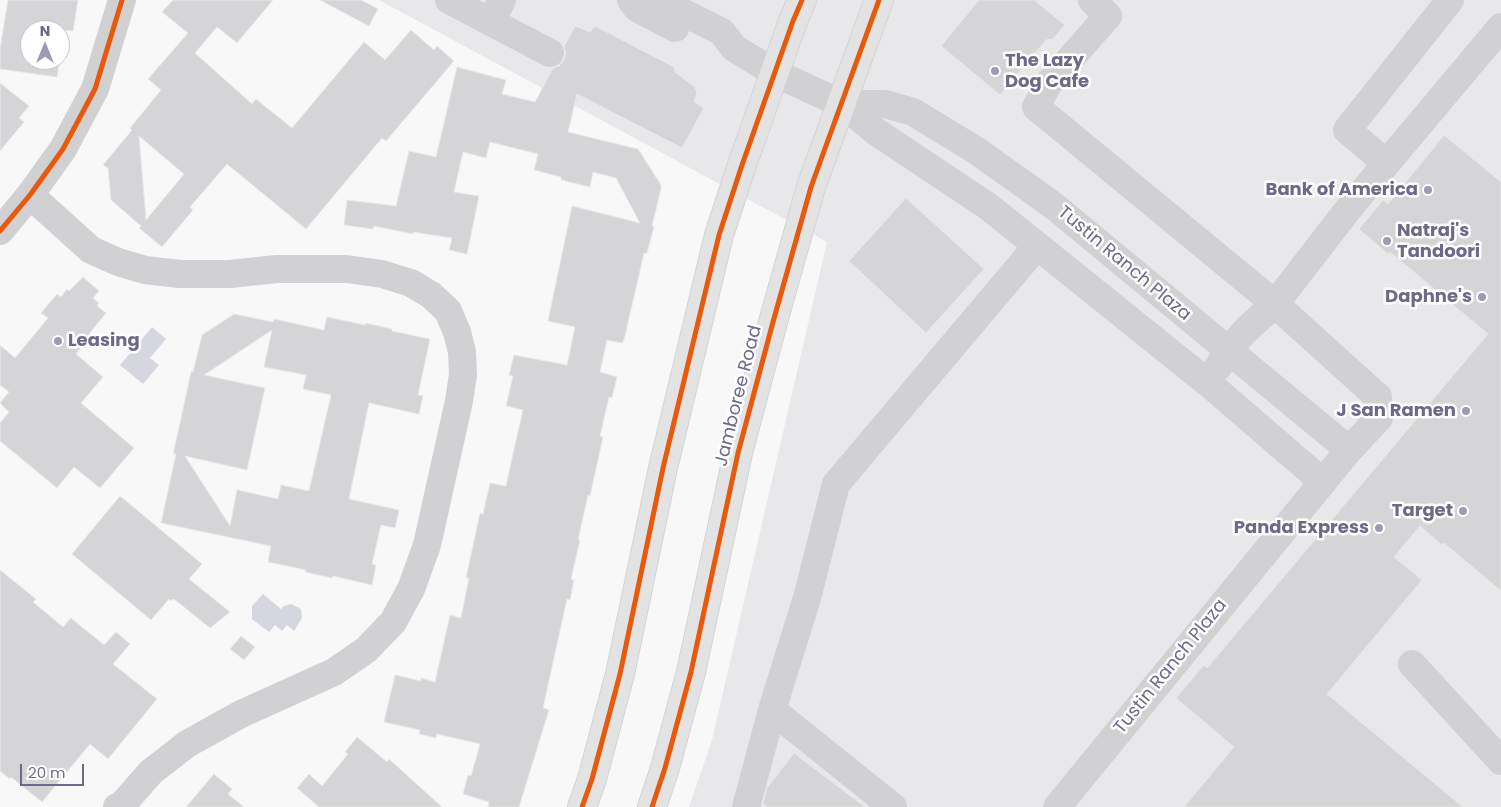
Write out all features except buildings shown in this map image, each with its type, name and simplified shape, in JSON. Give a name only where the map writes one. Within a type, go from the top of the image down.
[{"type":"main road","points":[[582,807],[592,779],[620,674],[663,468],[719,235],[742,165],[802,0]]},
{"type":"main road","name":"Jamboree Road","points":[[652,807],[665,768],[691,672],[738,453],[773,322],[811,187],[879,0]]},
{"type":"street","points":[[0,231],[30,195],[63,149],[95,89],[122,0]]},
{"type":"street","points":[[449,0],[496,11],[550,53]]},
{"type":"street","name":"Tustin Ranch Plaza","points":[[631,0],[637,8],[714,48],[734,48]]},
{"type":"street","name":"Tustin Ranch Plaza","points":[[658,0],[722,32],[734,48],[775,73],[842,104],[875,131],[989,207],[1036,247],[1208,383],[1322,482]]},
{"type":"street","points":[[1092,0],[1108,16],[1048,84],[1036,107],[1274,304],[1378,397],[1379,418],[1349,450]]},
{"type":"street","points":[[1386,163],[1347,130],[1450,0]]},
{"type":"street","points":[[1208,383],[1228,351],[1246,330],[1274,304],[1386,163],[1501,28]]},
{"type":"street","name":"Tustin Ranch Plaza","points":[[842,104],[884,104],[913,112],[977,151],[1054,206],[1349,450],[1057,807]]},
{"type":"street","points":[[30,195],[91,250],[118,262],[145,270],[180,274],[230,274],[277,269],[347,269],[382,274],[411,283],[431,295],[448,311],[462,352],[463,375],[460,401],[427,545],[411,589],[393,622],[366,650],[334,672],[241,714],[187,744],[151,772],[120,806]]},
{"type":"street","points":[[746,807],[772,710],[807,598],[836,484],[1036,247]]},
{"type":"street","points":[[1412,664],[1501,761]]},
{"type":"street","points":[[772,710],[892,807]]},
{"type":"shaded area","points":[[379,0],[1501,0],[1501,807],[689,807],[712,740],[827,242]]},
{"type":"shaded area","points":[[152,327],[166,339],[150,358],[159,365],[143,384],[120,365]]},
{"type":"shaded area","points":[[263,594],[281,609],[291,604],[301,609],[302,618],[294,631],[287,625],[282,631],[275,625],[269,632],[252,619],[252,606]]},
{"type":"cycle path","points":[[0,231],[30,195],[63,149],[95,89],[122,0]]},
{"type":"cycle path","points":[[582,807],[592,779],[620,674],[663,468],[719,235],[742,165],[802,0]]},
{"type":"cycle path","points":[[652,807],[665,768],[691,672],[738,453],[773,322],[811,187],[879,0]]},
{"type":"place","name":"The Lazy Dog Cafe","points":[[995,71]]},
{"type":"place","name":"Bank of America","points":[[1428,190]]},
{"type":"place","name":"Natraj's Tandoori","points":[[1387,241]]},
{"type":"place","name":"Daphne's","points":[[1482,297]]},
{"type":"place","name":"Leasing","points":[[58,341]]},
{"type":"place","name":"J San Ramen","points":[[1466,411]]},
{"type":"place","name":"Target","points":[[1463,511]]},
{"type":"place","name":"Panda Express","points":[[1379,528]]}]
